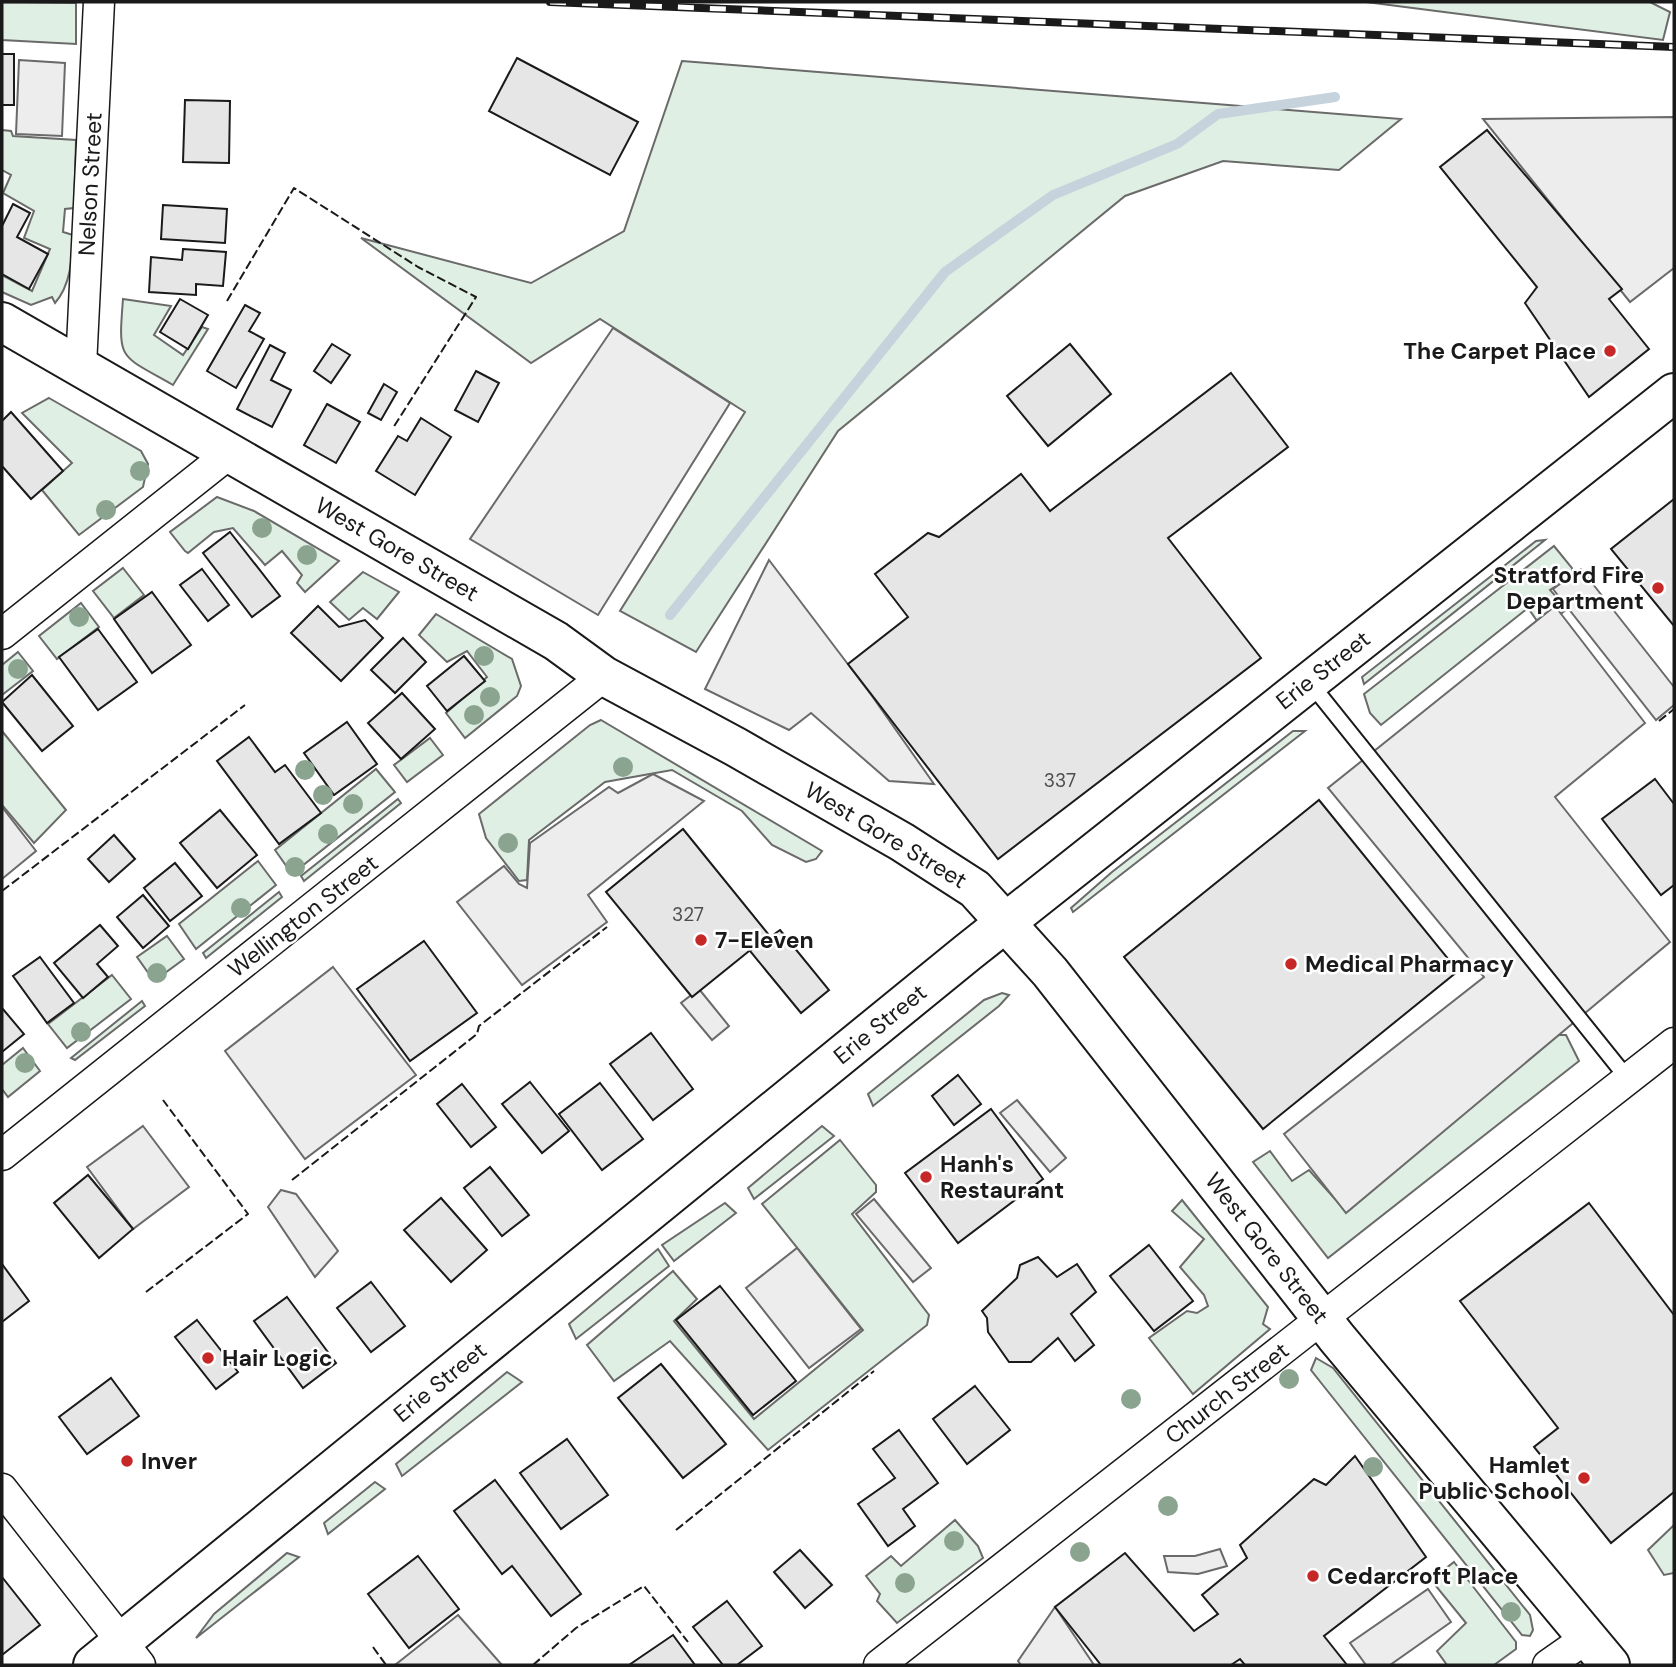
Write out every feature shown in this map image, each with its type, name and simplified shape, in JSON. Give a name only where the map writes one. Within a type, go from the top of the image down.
[{"type":"street","name":"Nelson Street","points":[[81,366],[99,2]]},
{"type":"street","name":"West Gore Street","points":[[2,322],[556,641],[604,676],[737,747],[962,879],[1050,972],[1322,1318],[1599,1651]]},
{"type":"street","name":"Erie Street","points":[[118,1657],[1004,922],[1674,393]]},
{"type":"street","points":[[2,634],[231,452]]},
{"type":"street","name":"Wellington Street","points":[[2,1156],[604,676]]},
{"type":"street","name":"Church Street","points":[[879,1665],[1674,1043]]},
{"type":"street","points":[[2,1489],[118,1657]]},
{"type":"street","points":[[1548,1665],[1599,1651]]},
{"type":"lane","points":[[1309,681],[1628,1079]]},
{"type":"green space","points":[[2,2],[76,3],[76,44],[2,40]]},
{"type":"green space","points":[[1366,2],[1650,2],[1670,12],[1663,40]]},
{"type":"green space","points":[[682,61],[1401,119],[1339,170],[1223,161],[1125,196],[838,431],[696,652],[620,611],[745,412],[600,319],[531,363],[361,238],[531,283],[624,231]]},
{"type":"green space","points":[[2,130],[11,131],[13,136],[76,140],[74,208],[65,209],[63,232],[73,235],[71,262],[64,288],[55,303],[52,297],[31,305],[2,292],[2,275],[32,291],[50,249],[24,238],[34,211],[3,193],[11,175],[2,170]]},
{"type":"green space","points":[[123,299],[171,306],[154,335],[183,355],[202,327],[208,329],[173,385],[132,361],[126,354],[121,335]]},
{"type":"green space","points":[[49,398],[141,451],[148,464],[143,487],[79,535],[42,490],[72,463],[22,413]]},
{"type":"green space","points":[[217,497],[254,511],[339,561],[305,592],[297,583],[302,575],[282,551],[265,565],[233,528],[214,532],[188,553],[170,532]]},
{"type":"green space","points":[[1545,540],[1364,684],[1362,677],[1536,541]]},
{"type":"green space","points":[[1554,546],[1572,568],[1572,576],[1550,590],[1567,609],[1542,628],[1528,608],[1381,725],[1370,713],[1364,694]]},
{"type":"green space","points":[[123,568],[144,595],[114,618],[93,591]]},
{"type":"green space","points":[[363,572],[399,592],[377,619],[363,608],[349,620],[330,602]]},
{"type":"green space","points":[[81,603],[99,627],[57,659],[39,636]]},
{"type":"green space","points":[[436,614],[512,659],[521,686],[517,696],[465,738],[446,713],[487,677],[467,651],[447,662],[419,635]]},
{"type":"green space","points":[[18,652],[33,671],[2,695],[2,665]]},
{"type":"green space","points":[[601,720],[822,851],[816,859],[806,862],[772,845],[742,811],[672,770],[605,782],[529,840],[527,880],[519,881],[486,838],[479,814],[590,725]]},
{"type":"green space","points":[[2,731],[66,810],[34,843],[2,805]]},
{"type":"green space","points":[[1293,731],[1305,731],[1073,912],[1071,908],[1112,872]]},
{"type":"green space","points":[[430,738],[443,755],[407,782],[394,765]]},
{"type":"green space","points":[[376,769],[395,792],[292,874],[275,850]]},
{"type":"green space","points":[[398,799],[401,803],[304,881],[301,876]]},
{"type":"green space","points":[[258,861],[276,885],[196,949],[179,924]]},
{"type":"green space","points":[[279,892],[282,897],[206,958],[203,953]]},
{"type":"green space","points":[[167,936],[184,959],[154,981],[137,957]]},
{"type":"green space","points":[[112,975],[131,999],[67,1048],[48,1024]]},
{"type":"green space","points":[[1002,993],[1009,995],[999,1006],[873,1106],[868,1094],[984,1000]]},
{"type":"green space","points":[[142,1001],[145,1006],[75,1060],[71,1058]]},
{"type":"green space","points":[[1558,1035],[1566,1035],[1579,1061],[1328,1258],[1253,1162],[1270,1151],[1292,1181],[1309,1170],[1342,1207]]},
{"type":"green space","points":[[23,1048],[40,1071],[8,1097],[2,1089],[2,1065]]},
{"type":"green space","points":[[822,1126],[834,1136],[754,1199],[748,1188]]},
{"type":"green space","points":[[840,1140],[876,1185],[876,1192],[852,1214],[929,1315],[927,1325],[768,1450],[670,1341],[614,1381],[587,1345],[673,1271],[697,1299],[674,1321],[754,1419],[863,1330],[762,1204]]},
{"type":"green space","points":[[1182,1200],[1268,1307],[1263,1324],[1270,1329],[1193,1394],[1149,1338],[1187,1311],[1197,1313],[1208,1306],[1204,1295],[1180,1267],[1204,1239],[1172,1211]]},
{"type":"green space","points":[[725,1203],[736,1213],[674,1261],[662,1245]]},
{"type":"green space","points":[[658,1249],[669,1266],[576,1339],[569,1324]]},
{"type":"green space","points":[[1316,1358],[1333,1368],[1530,1615],[1533,1630],[1530,1636],[1522,1635],[1311,1370]]},
{"type":"green space","points":[[507,1372],[522,1382],[402,1476],[396,1464]]},
{"type":"green space","points":[[375,1482],[385,1489],[328,1534],[324,1523]]},
{"type":"green space","points":[[955,1520],[978,1546],[983,1558],[897,1623],[877,1601],[880,1594],[866,1576],[891,1556],[901,1566]]},
{"type":"green space","points":[[1674,1525],[1674,1573],[1664,1575],[1648,1550]]},
{"type":"green space","points":[[287,1553],[299,1557],[196,1638],[214,1614]]},
{"type":"green space","points":[[1454,1562],[1516,1642],[1516,1649],[1494,1665],[1447,1665],[1437,1651],[1466,1623],[1431,1580]]},
{"type":"shaded area","points":[[19,60],[65,63],[62,136],[16,134]]},
{"type":"shaded area","points":[[1674,117],[1674,268],[1630,302],[1483,119]]},
{"type":"shaded area","points":[[613,328],[730,403],[598,615],[470,539]]},
{"type":"shaded area","points":[[769,560],[872,696],[934,784],[889,781],[811,713],[789,730],[705,689]]},
{"type":"shaded area","points":[[1581,569],[1674,687],[1674,705],[1656,720],[1553,589]]},
{"type":"shaded area","points":[[1555,606],[1645,723],[1555,797],[1670,942],[1346,1213],[1284,1134],[1484,977],[1328,788]]},
{"type":"shaded area","points":[[653,774],[704,801],[588,895],[607,922],[522,985],[457,902],[504,866],[519,884],[527,888],[530,843],[609,787],[618,793]]},
{"type":"shaded area","points":[[2,807],[36,851],[2,879]]},
{"type":"shaded area","points":[[333,967],[416,1075],[305,1159],[225,1051]]},
{"type":"shaded area","points":[[699,989],[729,1026],[712,1040],[681,1003]]},
{"type":"shaded area","points":[[1017,1100],[1066,1158],[1050,1172],[1000,1113]]},
{"type":"shaded area","points":[[143,1126],[189,1187],[133,1229],[87,1167]]},
{"type":"shaded area","points":[[281,1190],[296,1194],[338,1251],[315,1277],[268,1207]]},
{"type":"shaded area","points":[[874,1199],[931,1268],[913,1282],[856,1214]]},
{"type":"shaded area","points":[[797,1248],[861,1329],[809,1368],[746,1288]]},
{"type":"shaded area","points":[[1220,1549],[1227,1566],[1198,1574],[1168,1572],[1164,1556],[1195,1556]]},
{"type":"shaded area","points":[[1428,1589],[1451,1622],[1390,1665],[1366,1665],[1350,1643]]},
{"type":"shaded area","points":[[1055,1607],[1094,1665],[1021,1665],[1018,1661]]},
{"type":"shaded area","points":[[458,1615],[502,1665],[395,1665]]},
{"type":"building","points":[[2,54],[14,54],[14,105],[2,105]]},
{"type":"building","points":[[517,58],[638,122],[610,175],[489,111]]},
{"type":"building","points":[[185,100],[230,101],[229,163],[183,162]]},
{"type":"building","points":[[1487,130],[1622,289],[1609,299],[1649,349],[1589,397],[1525,303],[1537,287],[1440,167]]},
{"type":"building","points":[[13,204],[30,213],[17,237],[48,254],[29,289],[2,274],[2,226]]},
{"type":"building","points":[[163,205],[227,209],[225,243],[161,239]]},
{"type":"building","points":[[183,249],[226,252],[223,286],[196,284],[196,295],[149,292],[151,257],[182,260]]},
{"type":"building","points":[[180,299],[208,315],[188,349],[160,332]]},
{"type":"building","points":[[245,305],[260,313],[249,331],[264,339],[236,388],[207,371]]},
{"type":"building","points":[[332,344],[350,355],[331,383],[314,371]]},
{"type":"building","points":[[1070,344],[1111,394],[1048,446],[1007,396]]},
{"type":"building","points":[[270,345],[285,353],[271,380],[291,390],[272,427],[237,409]]},
{"type":"building","points":[[476,371],[499,383],[478,422],[455,410]]},
{"type":"building","points":[[1231,373],[1288,447],[1168,538],[1261,658],[998,859],[848,664],[908,617],[875,574],[928,533],[939,537],[1021,474],[1050,511]]},
{"type":"building","points":[[384,384],[397,392],[381,420],[368,413]]},
{"type":"building","points":[[327,404],[360,422],[336,463],[304,445]]},
{"type":"building","points":[[11,412],[63,471],[31,499],[2,466],[2,421]]},
{"type":"building","points":[[421,418],[451,437],[415,495],[376,471],[398,436],[407,441]]},
{"type":"building","name":"Stratford Fire Department","points":[[1674,499],[1674,626],[1611,549]]},
{"type":"building","points":[[230,532],[280,596],[252,617],[203,553]]},
{"type":"building","points":[[202,569],[229,605],[208,621],[180,585]]},
{"type":"building","points":[[152,592],[191,645],[152,673],[114,619]]},
{"type":"building","points":[[318,606],[339,627],[365,620],[383,638],[341,681],[291,633]]},
{"type":"building","points":[[98,629],[137,682],[98,710],[59,657]]},
{"type":"building","points":[[403,638],[426,662],[395,693],[371,670]]},
{"type":"building","points":[[464,656],[485,681],[447,711],[427,686]]},
{"type":"building","points":[[32,675],[73,726],[42,751],[2,702]]},
{"type":"building","points":[[402,693],[435,729],[401,759],[368,723]]},
{"type":"building","points":[[347,722],[377,764],[334,795],[304,753]]},
{"type":"building","points":[[249,737],[275,772],[285,765],[321,813],[279,844],[217,761]]},
{"type":"building","points":[[1655,779],[1674,804],[1674,885],[1661,895],[1602,819]]},
{"type":"building","name":"Medical Pharmacy","points":[[1319,800],[1458,971],[1263,1129],[1124,957]]},
{"type":"building","points":[[220,810],[257,855],[217,888],[180,843]]},
{"type":"building","points":[[683,829],[769,935],[692,997],[606,892]]},
{"type":"building","points":[[114,835],[135,859],[109,882],[88,859]]},
{"type":"building","points":[[175,863],[202,896],[170,921],[144,888]]},
{"type":"building","points":[[143,895],[169,926],[143,948],[117,917]]},
{"type":"building","points":[[100,925],[118,946],[97,964],[108,977],[83,998],[54,963]]},
{"type":"building","points":[[780,930],[829,990],[801,1013],[750,951]]},
{"type":"building","points":[[424,941],[477,1013],[410,1061],[357,989]]},
{"type":"building","points":[[40,957],[74,1003],[47,1023],[13,976]]},
{"type":"building","points":[[2,1008],[24,1034],[2,1052]]},
{"type":"building","points":[[651,1033],[693,1089],[653,1120],[610,1064]]},
{"type":"building","points":[[958,1075],[981,1104],[954,1125],[932,1096]]},
{"type":"building","points":[[530,1082],[569,1131],[542,1153],[502,1104]]},
{"type":"building","points":[[600,1083],[643,1139],[602,1170],[559,1114]]},
{"type":"building","points":[[462,1084],[496,1127],[471,1147],[437,1104]]},
{"type":"building","points":[[991,1109],[1043,1179],[958,1243],[905,1173]]},
{"type":"building","points":[[490,1167],[529,1215],[502,1236],[464,1188]]},
{"type":"building","points":[[88,1175],[133,1229],[99,1258],[54,1203]]},
{"type":"building","points":[[441,1198],[487,1250],[451,1282],[404,1230]]},
{"type":"building","name":"Hamlet Public School","points":[[1589,1203],[1674,1315],[1674,1492],[1611,1543],[1534,1447],[1558,1428],[1460,1301]]},
{"type":"building","points":[[1149,1245],[1193,1301],[1154,1331],[1110,1276]]},
{"type":"building","points":[[1038,1257],[1057,1277],[1077,1264],[1096,1292],[1071,1314],[1094,1345],[1075,1361],[1058,1338],[1031,1362],[1009,1362],[988,1332],[987,1318],[982,1311],[1017,1278],[1020,1265]]},
{"type":"building","points":[[2,1264],[29,1301],[2,1322]]},
{"type":"building","points":[[371,1282],[405,1326],[371,1352],[337,1308]]},
{"type":"building","points":[[720,1286],[796,1381],[753,1415],[676,1320]]},
{"type":"building","points":[[287,1297],[336,1363],[303,1388],[254,1321]]},
{"type":"building","points":[[197,1320],[238,1372],[216,1389],[175,1337]]},
{"type":"building","points":[[661,1364],[726,1444],[683,1478],[618,1398]]},
{"type":"building","points":[[111,1378],[139,1416],[87,1454],[59,1417]]},
{"type":"building","points":[[975,1386],[1010,1430],[967,1464],[933,1419]]},
{"type":"building","points":[[899,1430],[938,1483],[903,1509],[915,1526],[888,1546],[858,1504],[895,1478],[873,1449]]},
{"type":"building","points":[[567,1439],[608,1495],[561,1529],[520,1473]]},
{"type":"building","name":"Cedarcroft Place","points":[[1355,1456],[1426,1557],[1324,1636],[1347,1665],[1245,1665],[1240,1659],[1231,1665],[1101,1665],[1055,1607],[1125,1553],[1194,1631],[1218,1614],[1202,1595],[1247,1558],[1240,1545],[1314,1479],[1326,1485]]},
{"type":"building","points":[[495,1480],[581,1594],[551,1616],[512,1566],[502,1574],[454,1511]]},
{"type":"building","points":[[800,1550],[832,1585],[805,1608],[774,1572]]},
{"type":"building","points":[[418,1556],[459,1609],[409,1648],[368,1594]]},
{"type":"building","points":[[2,1577],[40,1625],[2,1655]]},
{"type":"building","points":[[727,1601],[762,1646],[737,1665],[723,1665],[693,1627]]},
{"type":"building","points":[[673,1635],[695,1665],[629,1665]]},
{"type":"waterway","points":[[670,615],[945,272],[1053,195],[1177,144],[1218,114],[1335,97]]},
{"type":"railway","points":[[550,2],[1674,47]]},
{"type":"fence","points":[[227,301],[294,188],[418,267],[476,297],[393,428]]},
{"type":"fence","points":[[2,891],[245,705]]},
{"type":"fence","points":[[1659,721],[1674,709]]},
{"type":"fence","points":[[292,1180],[477,1034],[479,1026],[607,927]]},
{"type":"fence","points":[[146,1292],[248,1214],[163,1100]]},
{"type":"fence","points":[[676,1530],[874,1371]]},
{"type":"fence","points":[[533,1665],[576,1628],[644,1586],[688,1642]]},
{"type":"fence","points":[[373,1647],[386,1665]]},
{"type":"place","name":"The Carpet Place","points":[[1610,351]]},
{"type":"place","name":"Stratford Fire Department","points":[[1658,588]]},
{"type":"place","name":"7-Eleven","points":[[701,940]]},
{"type":"place","name":"Medical Pharmacy","points":[[1291,964]]},
{"type":"place","name":"Hanh's Restaurant","points":[[926,1177]]},
{"type":"place","name":"Hair Logic","points":[[208,1358]]},
{"type":"place","name":"Inver","points":[[127,1461]]},
{"type":"place","name":"Hamlet Public School","points":[[1584,1478]]},
{"type":"place","name":"Cedarcroft Place","points":[[1313,1576]]}]
